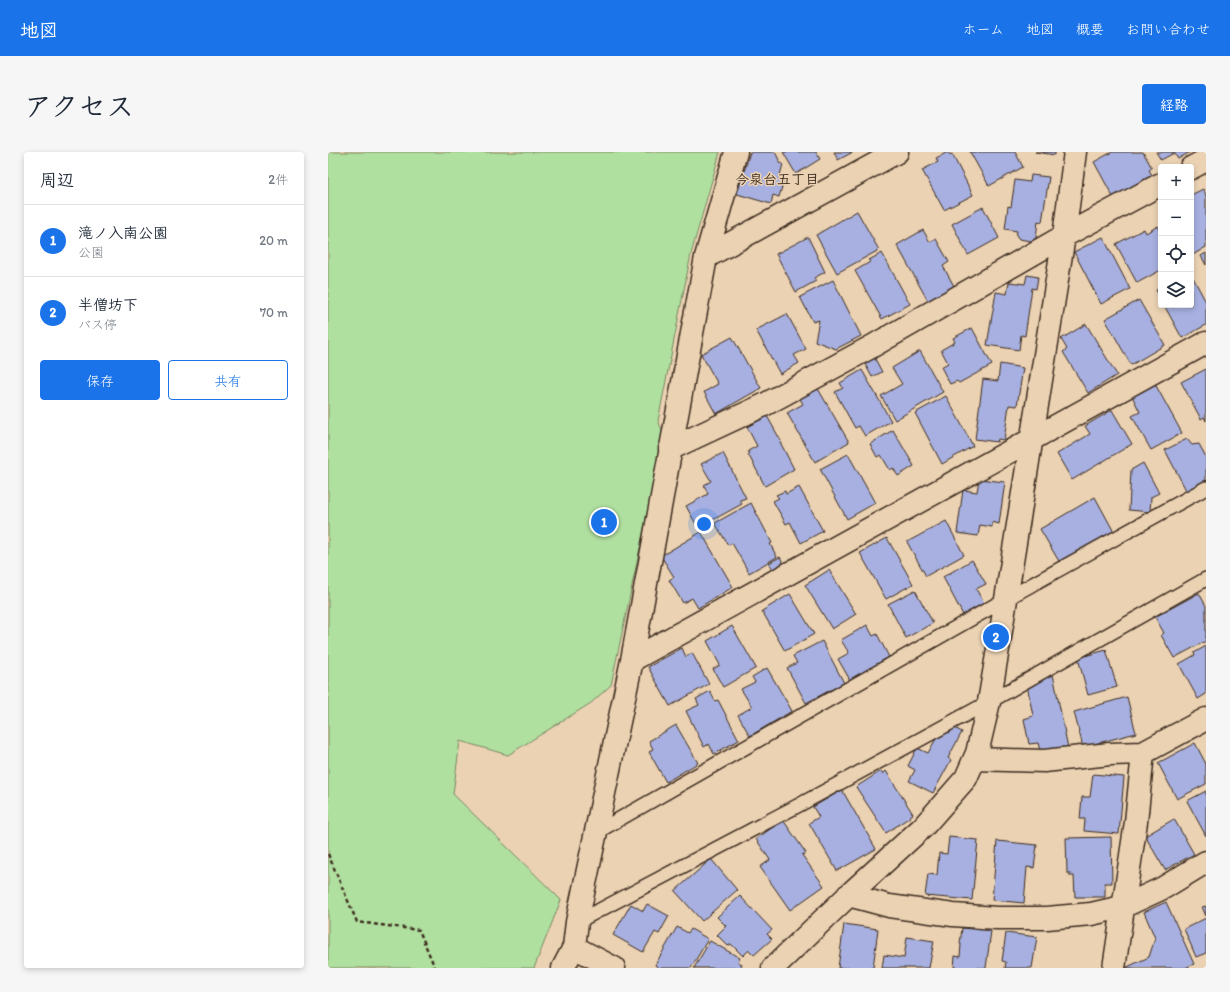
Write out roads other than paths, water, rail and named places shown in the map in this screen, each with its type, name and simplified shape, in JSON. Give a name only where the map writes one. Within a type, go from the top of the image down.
[{"type":"street","points":[[563,968],[574,947],[577,922],[632,660],[706,257],[736,152]]},
{"type":"street","points":[[706,257],[898,152]]},
{"type":"street","points":[[773,968],[848,895],[923,827],[966,778],[978,753],[989,702],[1032,439],[1064,236],[1075,152]]},
{"type":"street","points":[[1194,166],[1206,160]]},
{"type":"street","points":[[670,450],[764,405],[871,347],[1064,236],[1158,186]]},
{"type":"street","points":[[632,660],[1206,343]]},
{"type":"street","points":[[975,759],[1044,761],[1142,752],[1206,719]]},
{"type":"street","points":[[1114,968],[1136,822],[1142,752]]},
{"type":"street","points":[[848,895],[889,906],[953,915],[997,918],[1047,918],[1091,914],[1122,907],[1163,888],[1206,862]]},
{"type":"street","points":[[574,947],[614,968]]},
{"type":"lane","points":[[596,833],[1006,598],[1206,488]]},
{"type":"lane","points":[[577,922],[801,804],[989,702],[1206,579]]},
{"type":"place","name":"滝ノ入南公園","points":[[604,522]]},
{"type":"place","name":"半僧坊下","points":[[996,637]]},
{"type":"district","name":"今泉台五丁目","points":[[777,179]]}]
